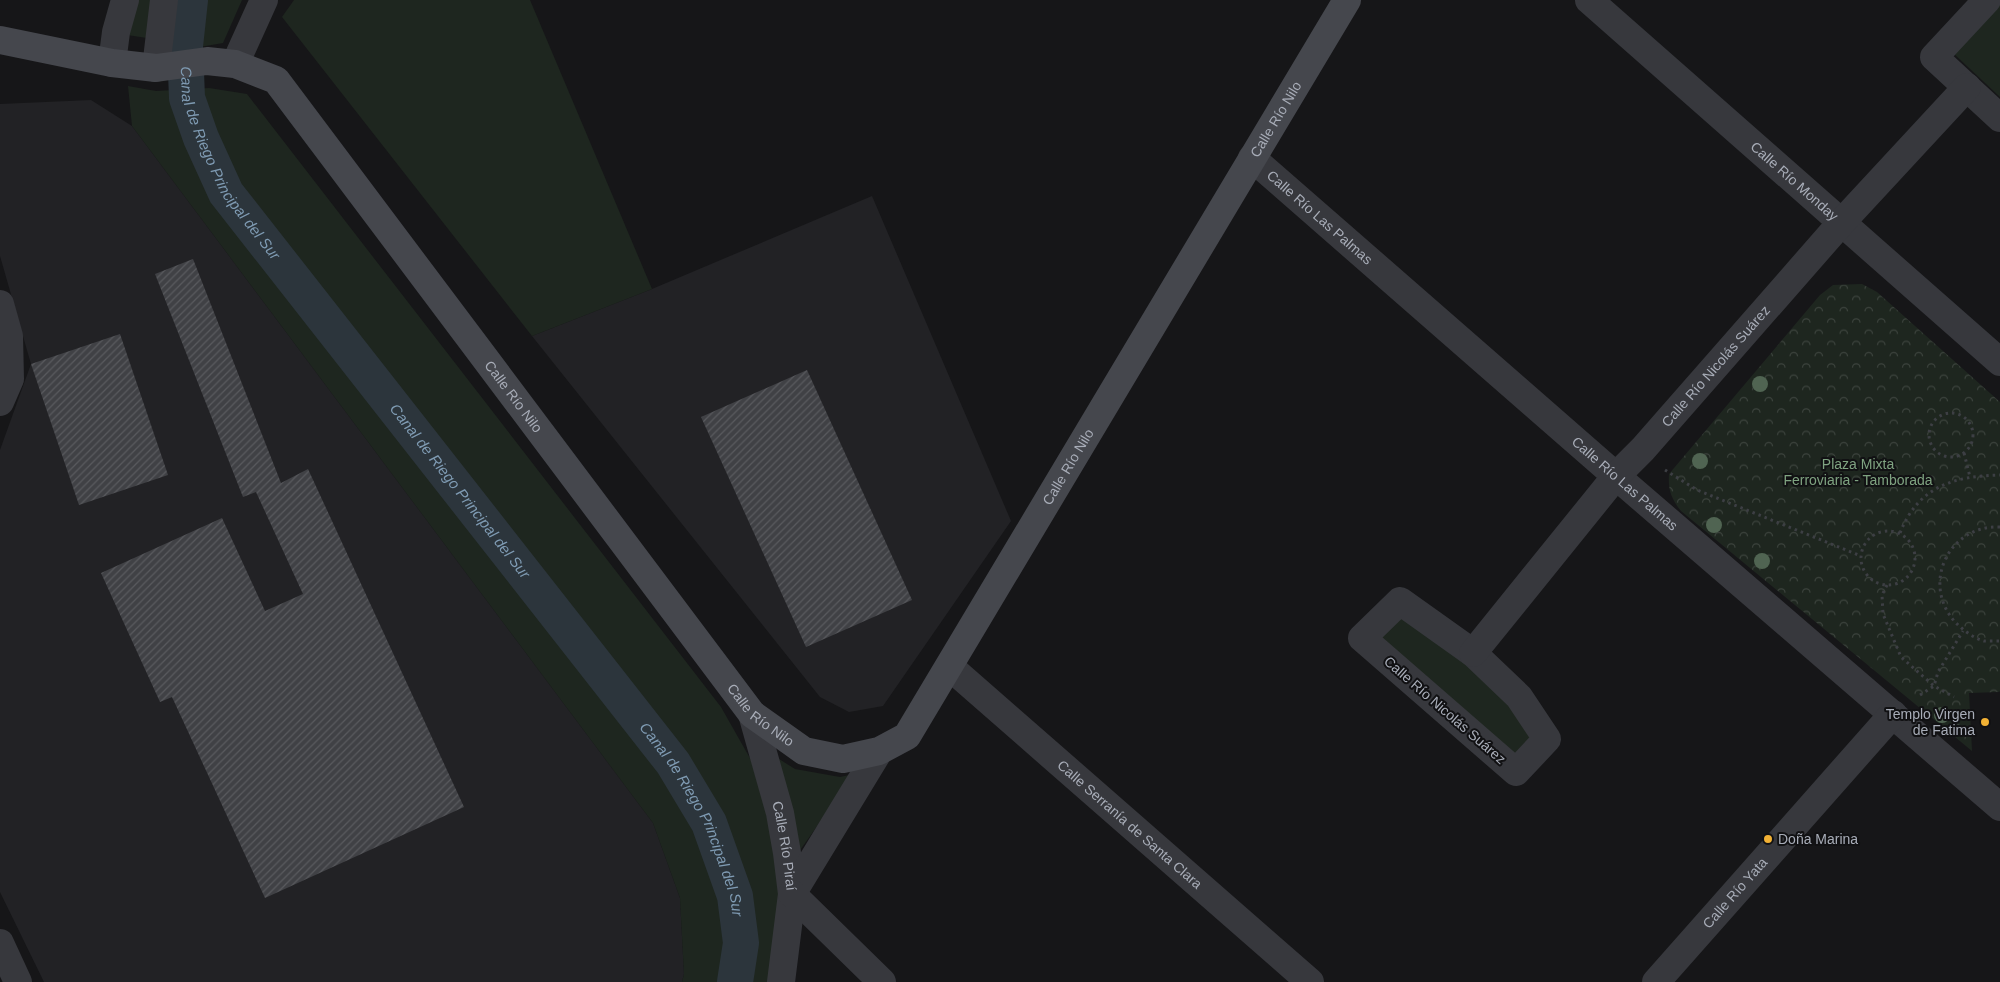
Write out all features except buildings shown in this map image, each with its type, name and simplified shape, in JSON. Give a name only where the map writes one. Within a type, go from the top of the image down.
[{"type":"main road","name":"Calle Río Nilo","points":[[0,40],[112,63],[166,67],[207,61],[236,64],[276,80],[752,714],[804,752],[843,759],[879,751],[907,736],[950,667],[1347,0]]},
{"type":"street","points":[[112,63],[116,32],[125,0]]},
{"type":"street","points":[[164,0],[166,67]]},
{"type":"street","points":[[236,64],[264,0]]},
{"type":"street","name":"Calle Río Monday","points":[[1589,0],[2000,362]]},
{"type":"street","points":[[1987,0],[1934,57],[2000,118]]},
{"type":"street","name":"Calle Río Nicolás Suárez","points":[[1473,653],[1616,476],[1643,449],[1841,223],[1967,87]]},
{"type":"street","name":"Calle Río Las Palmas","points":[[1252,158],[1616,476],[2000,807]]},
{"type":"street","points":[[0,304],[9,336],[10,379],[0,402]]},
{"type":"street","name":"Calle Río Nicolás Suárez","points":[[1400,601],[1473,653],[1519,697],[1546,739],[1516,772],[1362,638],[1400,601]]},
{"type":"street","name":"Calle Serranía de Santa Clara","points":[[950,667],[1310,982]]},
{"type":"street","name":"Calle Río Piraí","points":[[752,714],[780,813],[788,853],[792,894],[781,982]]},
{"type":"street","name":"Calle Río Yata","points":[[1656,982],[1894,714]]},
{"type":"street","points":[[879,751],[792,894],[882,982]]},
{"type":"street","points":[[0,943],[18,982]]},
{"type":"path","points":[[1964,452],[1948,457],[1939,454],[1933,448],[1929,441],[1929,432],[1937,418],[1945,414],[1954,414],[1962,416],[1968,422],[1972,438],[1964,452],[1970,477]]},
{"type":"path","points":[[1643,449],[1669,474],[1697,490],[1861,556]]},
{"type":"path","points":[[1900,533],[1906,517],[1923,497],[1946,483],[1970,477],[2000,476]]},
{"type":"path","points":[[2000,527],[1989,526],[1967,534],[1951,549],[1941,570],[1940,592],[1948,614],[1963,630],[1983,640],[2000,641]]},
{"type":"path","points":[[1890,530],[1900,533],[1908,539],[1914,549],[1916,559],[1912,569],[1906,578],[1897,583],[1886,585],[1876,582],[1868,576],[1863,566],[1861,556],[1863,546],[1870,537],[1879,532],[1890,530]]},
{"type":"path","points":[[1886,585],[1882,594],[1884,614],[1901,657],[1934,686],[1954,697]]},
{"type":"path","points":[[1894,714],[1934,686],[1938,672],[1963,630]]},
{"type":"shaded area","points":[[91,100],[132,126],[653,823],[680,898],[684,974],[682,982],[44,982],[0,892],[0,450],[31,364],[0,256],[0,104]]},
{"type":"shaded area","points":[[872,196],[1011,521],[883,706],[849,712],[820,697],[532,336],[652,289]]},
{"type":"green space","points":[[137,0],[152,0],[147,38],[127,35]]},
{"type":"green space","points":[[176,0],[242,0],[223,43],[171,52]]},
{"type":"green space","points":[[294,0],[530,0],[652,289],[532,336],[282,17]]},
{"type":"green space","points":[[2000,2],[2000,97],[1952,52]]},
{"type":"green space","points":[[128,86],[156,91],[209,88],[247,94],[721,707],[751,760],[766,812],[775,854],[781,909],[768,982],[682,982],[684,974],[680,898],[653,823],[132,126]]},
{"type":"green space","name":"Plaza Mixta Ferroviaria - Tamborada","points":[[1862,284],[1877,292],[2000,402],[2000,691],[1969,693],[1972,751],[1681,511],[1673,498],[1669,485],[1669,474],[1820,295],[1833,285]]},
{"type":"green space","points":[[1402,616],[1468,664],[1508,703],[1531,738],[1514,755],[1380,638]]},
{"type":"green space","points":[[779,759],[795,769],[840,777],[854,774],[798,853]]},
{"type":"waterway","name":"Canal de Riego Principal del Sur","points":[[190,0],[185,46],[187,98],[201,138],[226,193],[673,763],[709,823],[735,896],[741,943],[735,982]]},
{"type":"place","name":"Templo Virgen de Fatima","points":[[1985,722]]},
{"type":"place","name":"Doña Marina","points":[[1768,839]]}]
